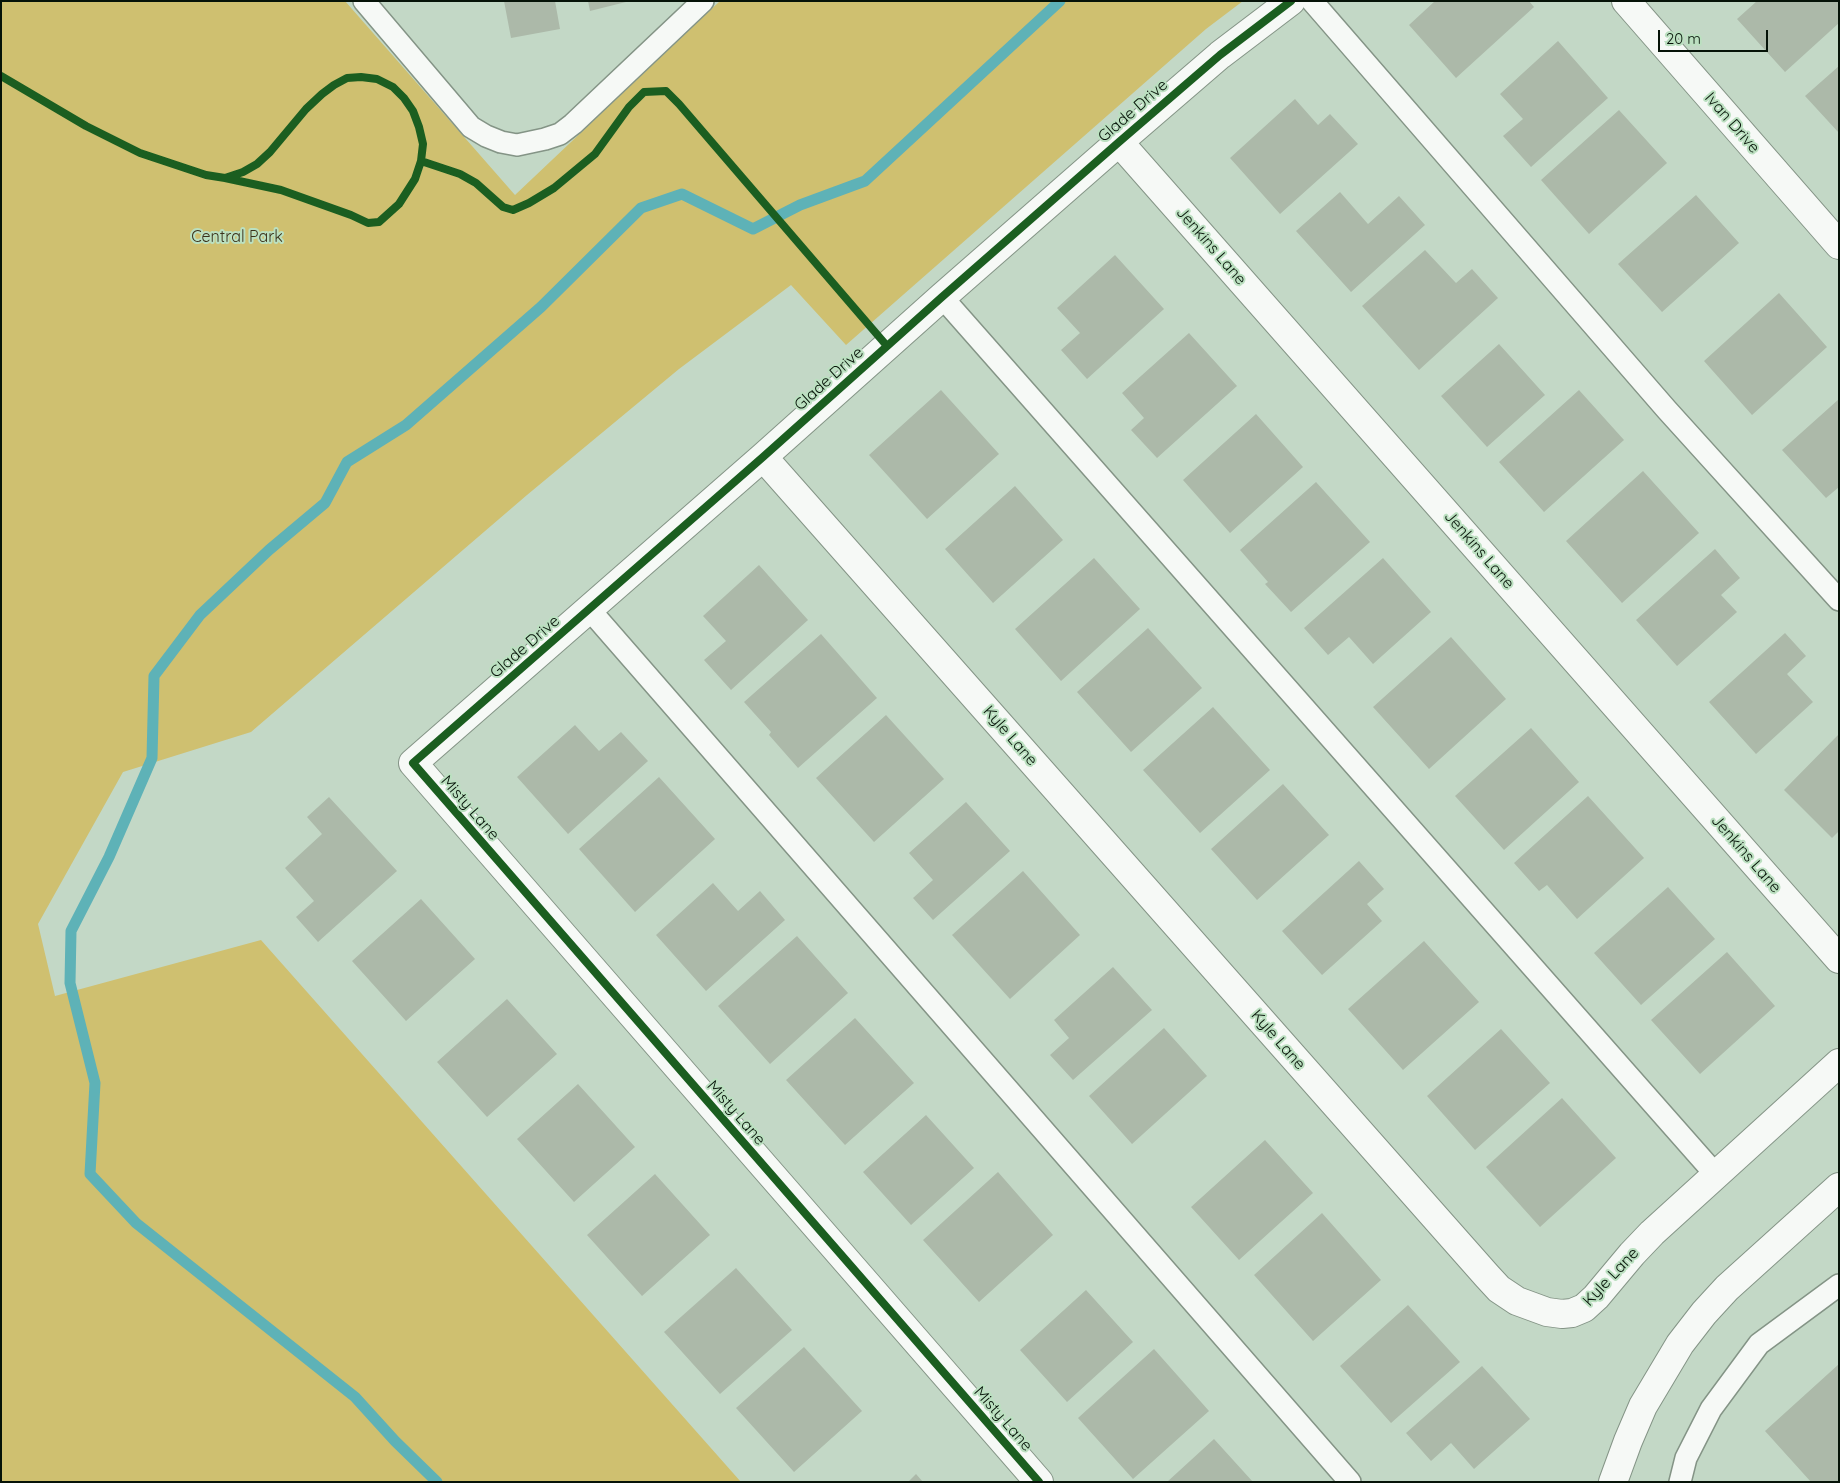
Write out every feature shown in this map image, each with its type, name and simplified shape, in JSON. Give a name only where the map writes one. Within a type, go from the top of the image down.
[{"type":"street","name":"Glade Drive","points":[[413,763],[1220,54],[1291,1]]},
{"type":"street","name":"Ivan Drive","points":[[1626,1],[1839,245]]},
{"type":"street","name":"Jenkins Lane","points":[[1119,142],[1839,959]]},
{"type":"street","name":"Kyle Lane","points":[[763,457],[1499,1289],[1517,1301],[1547,1312],[1567,1313],[1584,1308],[1596,1297],[1652,1233],[1839,1063]]},
{"type":"street","name":"Misty Lane","points":[[413,763],[1039,1482]]},
{"type":"street","points":[[1614,1482],[1628,1441],[1643,1406],[1680,1344],[1704,1313],[1727,1288],[1839,1187]]},
{"type":"lane","points":[[364,1],[471,127],[501,142],[516,145],[545,140],[566,129],[704,1]]},
{"type":"lane","points":[[1312,1],[1667,410],[1839,600]]},
{"type":"lane","points":[[942,297],[1716,1175]]},
{"type":"lane","points":[[589,609],[1350,1482]]},
{"type":"lane","points":[[1680,1482],[1686,1458],[1711,1409],[1759,1344],[1839,1285]]},
{"type":"path","points":[[1,76],[86,126],[140,153],[206,174],[225,178],[243,172],[257,164],[270,152],[306,109],[334,84],[354,77],[377,79],[392,87],[404,98],[413,111],[423,144],[422,161]]},
{"type":"green space","name":"Central Park","points":[[1,1],[345,1],[515,195],[720,1],[1243,1],[1206,29],[846,345],[791,285],[679,369],[527,495],[251,732],[123,772],[38,924],[55,996],[261,940],[741,1482],[1,1482]]},
{"type":"building","points":[[504,1],[555,1],[560,29],[511,38]]},
{"type":"building","points":[[588,1],[626,1],[626,2],[590,11]]},
{"type":"building","points":[[1435,1],[1529,1],[1534,7],[1456,78],[1409,25]]},
{"type":"building","points":[[1757,1],[1839,1],[1839,23],[1785,72],[1737,19]]},
{"type":"building","points":[[1558,41],[1608,98],[1531,167],[1503,136],[1523,119],[1500,94]]},
{"type":"building","points":[[1839,66],[1839,133],[1805,96]]},
{"type":"building","points":[[1295,99],[1318,125],[1330,114],[1358,144],[1280,214],[1230,158]]},
{"type":"building","points":[[1619,110],[1667,163],[1589,234],[1541,180]]},
{"type":"building","points":[[1340,192],[1368,224],[1399,196],[1425,225],[1351,292],[1296,231]]},
{"type":"building","points":[[1696,195],[1739,243],[1662,312],[1618,264]]},
{"type":"building","points":[[1425,250],[1456,283],[1472,269],[1498,298],[1419,370],[1362,306]]},
{"type":"building","points":[[1115,255],[1164,309],[1087,379],[1061,350],[1080,333],[1057,308]]},
{"type":"building","points":[[1779,293],[1827,347],[1752,415],[1704,361]]},
{"type":"building","points":[[1189,333],[1237,386],[1157,458],[1131,430],[1144,418],[1122,393]]},
{"type":"building","points":[[1499,344],[1545,395],[1487,447],[1441,396]]},
{"type":"building","points":[[941,390],[999,454],[927,519],[869,455]]},
{"type":"building","points":[[1579,390],[1624,440],[1544,512],[1499,462]]},
{"type":"building","points":[[1839,399],[1839,487],[1826,498],[1782,450]]},
{"type":"building","points":[[1256,414],[1303,467],[1230,533],[1183,480]]},
{"type":"building","points":[[1643,471],[1699,533],[1622,603],[1566,541]]},
{"type":"building","points":[[1316,482],[1370,542],[1291,612],[1265,584],[1268,582],[1240,550]]},
{"type":"building","points":[[1015,486],[1063,540],[993,603],[945,549]]},
{"type":"building","points":[[1715,549],[1740,578],[1721,595],[1737,612],[1677,666],[1636,620]]},
{"type":"building","points":[[1094,558],[1140,609],[1061,681],[1015,629]]},
{"type":"building","points":[[1383,558],[1431,612],[1373,664],[1349,637],[1328,655],[1304,628]]},
{"type":"building","points":[[759,565],[808,620],[731,690],[704,660],[726,641],[703,616]]},
{"type":"building","points":[[1148,628],[1202,688],[1131,752],[1077,692]]},
{"type":"building","points":[[1785,633],[1806,656],[1787,674],[1813,702],[1756,754],[1709,702]]},
{"type":"building","points":[[821,634],[877,698],[798,768],[769,735],[771,732],[744,702]]},
{"type":"building","points":[[1451,637],[1506,699],[1429,769],[1373,707]]},
{"type":"building","points":[[1213,707],[1270,770],[1200,833],[1143,770]]},
{"type":"building","points":[[886,715],[944,779],[874,842],[816,778]]},
{"type":"building","points":[[575,725],[599,751],[621,732],[648,761],[568,834],[517,777]]},
{"type":"building","points":[[1531,728],[1579,782],[1504,850],[1455,796]]},
{"type":"building","points":[[1839,734],[1839,831],[1832,838],[1784,790]]},
{"type":"building","points":[[659,777],[715,839],[635,912],[579,849]]},
{"type":"building","points":[[1283,784],[1329,835],[1257,900],[1211,849]]},
{"type":"building","points":[[1588,796],[1644,858],[1577,919],[1547,885],[1539,891],[1514,863]]},
{"type":"building","points":[[329,797],[397,871],[318,942],[296,917],[314,901],[285,868],[322,834],[307,817]]},
{"type":"building","points":[[966,802],[1010,851],[933,920],[913,898],[933,880],[909,853]]},
{"type":"building","points":[[1359,861],[1384,889],[1367,904],[1382,921],[1322,975],[1282,931]]},
{"type":"building","points":[[1023,871],[1080,935],[1010,999],[952,935]]},
{"type":"building","points":[[713,883],[738,911],[760,891],[785,920],[706,991],[656,935]]},
{"type":"building","points":[[1668,887],[1715,939],[1641,1005],[1594,953]]},
{"type":"building","points":[[421,899],[475,959],[406,1021],[352,961]]},
{"type":"building","points":[[797,936],[848,993],[770,1064],[718,1006]]},
{"type":"building","points":[[1424,941],[1479,1002],[1403,1070],[1348,1009]]},
{"type":"building","points":[[1727,952],[1775,1006],[1700,1074],[1651,1020]]},
{"type":"building","points":[[1113,967],[1152,1010],[1073,1080],[1050,1055],[1069,1038],[1054,1020]]},
{"type":"building","points":[[507,999],[557,1054],[487,1117],[437,1062]]},
{"type":"building","points":[[855,1018],[914,1083],[845,1145],[786,1080]]},
{"type":"building","points":[[1164,1028],[1207,1076],[1132,1144],[1089,1096]]},
{"type":"building","points":[[1501,1029],[1550,1083],[1475,1150],[1427,1096]]},
{"type":"building","points":[[578,1084],[635,1147],[574,1202],[517,1139]]},
{"type":"building","points":[[1562,1098],[1616,1158],[1540,1227],[1486,1167]]},
{"type":"building","points":[[926,1115],[974,1168],[911,1225],[863,1172]]},
{"type":"building","points":[[1265,1140],[1313,1193],[1239,1260],[1191,1207]]},
{"type":"building","points":[[998,1172],[1053,1235],[979,1302],[923,1240]]},
{"type":"building","points":[[655,1174],[710,1235],[642,1296],[587,1235]]},
{"type":"building","points":[[1322,1213],[1381,1280],[1313,1341],[1254,1275]]},
{"type":"building","points":[[736,1268],[792,1330],[720,1394],[664,1332]]},
{"type":"building","points":[[1086,1290],[1133,1342],[1067,1402],[1020,1350]]},
{"type":"building","points":[[1408,1305],[1460,1362],[1391,1423],[1340,1366]]},
{"type":"building","points":[[804,1347],[862,1411],[794,1472],[736,1408]]},
{"type":"building","points":[[1154,1349],[1209,1411],[1133,1479],[1078,1418]]},
{"type":"building","points":[[1839,1364],[1839,1482],[1811,1482],[1765,1431]]},
{"type":"building","points":[[1482,1366],[1530,1419],[1474,1469],[1451,1443],[1431,1461],[1406,1433]]},
{"type":"building","points":[[1214,1439],[1253,1482],[1167,1482]]},
{"type":"building","points":[[916,1474],[923,1482],[908,1482]]},
{"type":"waterway","points":[[437,1482],[395,1441],[355,1397],[136,1223],[90,1174],[95,1083],[70,983],[71,931],[109,857],[152,758],[154,676],[200,615],[269,550],[325,503],[347,462],[406,425],[541,307],[641,208],[682,194],[753,229],[800,205],[865,181],[1060,1]]},
{"type":"cycle path","points":[[1039,1482],[413,763],[1119,142],[1220,55],[1291,1]]},
{"type":"cycle path","points":[[1,76],[86,126],[140,153],[206,175],[225,178],[243,172],[257,164],[270,152],[306,109],[322,94],[347,78],[377,79],[393,87],[413,111],[423,144],[421,161],[415,179],[399,204],[379,222],[368,223],[281,190],[225,178]]},
{"type":"cycle path","points":[[421,161],[460,174],[476,183],[503,207],[513,210],[554,188],[595,154],[629,107],[644,92],[666,91],[887,346]]}]
